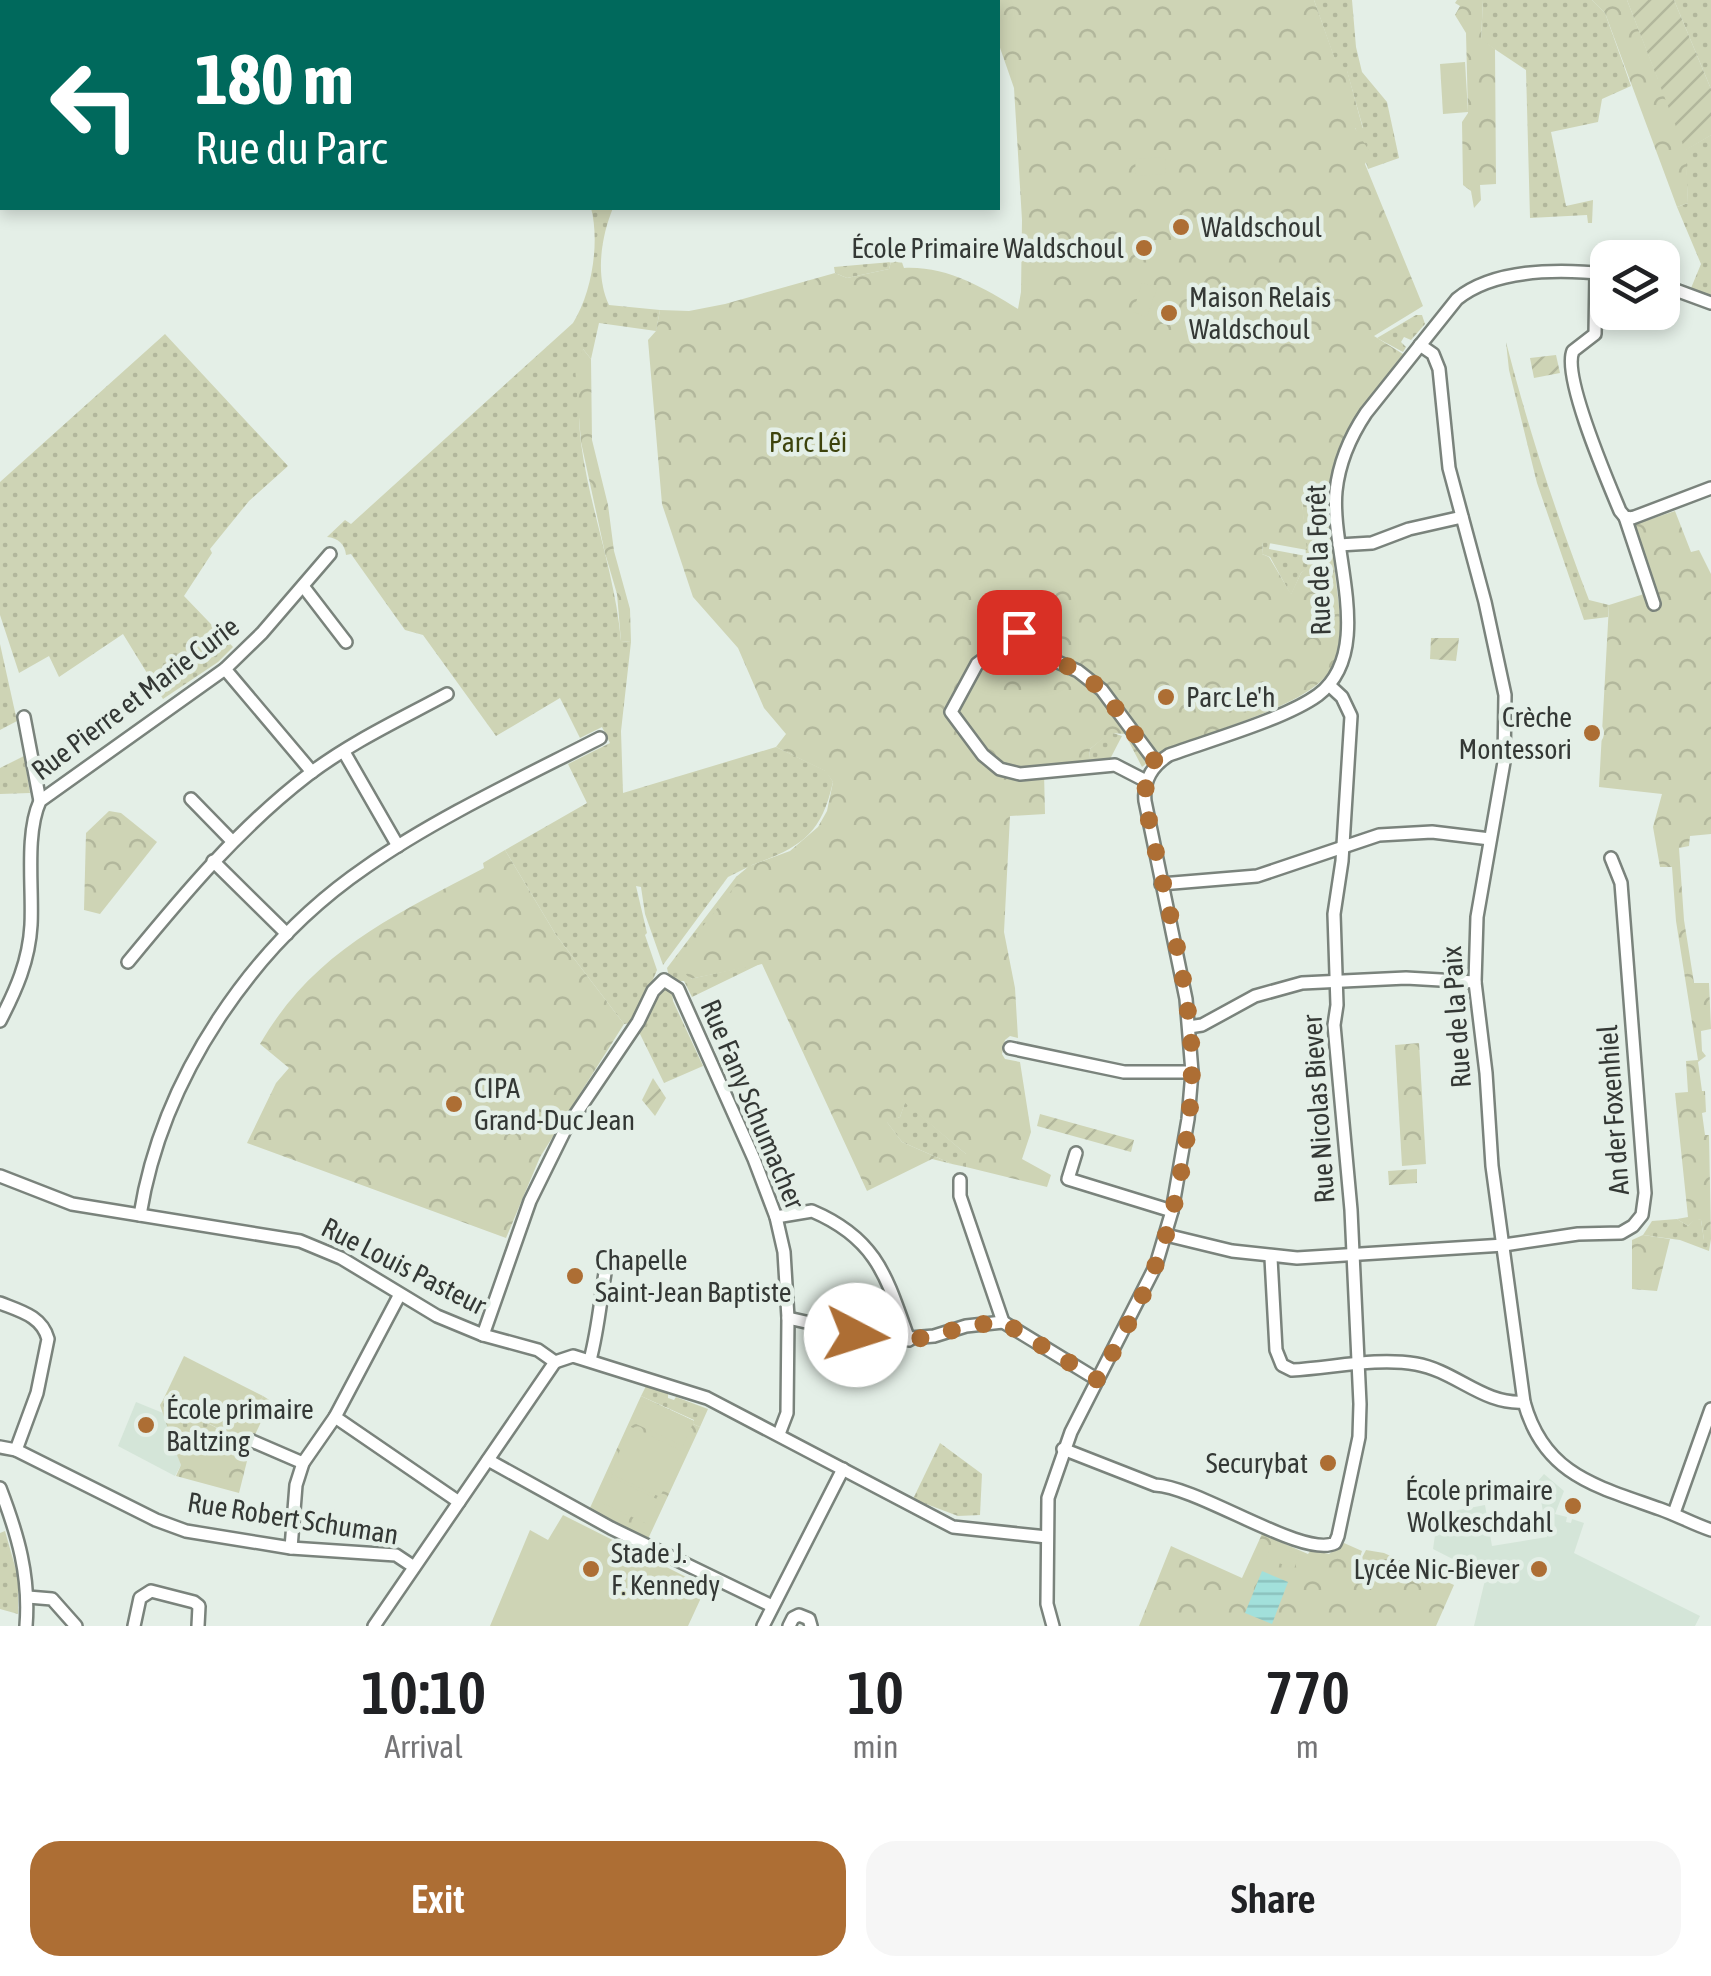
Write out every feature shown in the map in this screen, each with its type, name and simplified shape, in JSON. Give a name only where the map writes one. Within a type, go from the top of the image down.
[{"type":"street","name":"Rue de la Forêt","points":[[1329,685],[1339,672],[1347,642],[1336,492],[1345,452],[1366,413],[1457,300],[1483,283],[1530,274],[1590,273]]},
{"type":"street","points":[[1680,292],[1711,303]]},
{"type":"street","points":[[1595,330],[1572,351],[1570,364],[1589,432],[1625,517],[1654,604]]},
{"type":"street","name":"Rue de la Paix","points":[[1420,345],[1433,354],[1439,369],[1446,452],[1502,668],[1504,762],[1477,916],[1474,982],[1493,1180],[1524,1402],[1546,1451],[1570,1473],[1711,1530]]},
{"type":"street","points":[[1625,517],[1632,518],[1711,488]]},
{"type":"street","points":[[1339,545],[1372,543],[1420,526],[1462,517]]},
{"type":"street","name":"Rue Pierre et Marie Curie","points":[[0,1021],[18,987],[27,958],[34,823],[40,801],[225,669],[262,633],[330,554]]},
{"type":"street","points":[[303,586],[346,642]]},
{"type":"street","points":[[1146,781],[1115,765],[1020,774],[1000,769],[982,755],[951,712],[977,664],[1019,632],[1026,632],[1054,660],[1078,671],[1102,690],[1157,764]]},
{"type":"street","points":[[225,669],[312,772]]},
{"type":"street","points":[[1053,1626],[1047,1604],[1048,1498],[1063,1448],[1138,1303],[1166,1234],[1188,1119],[1192,1072],[1189,1027],[1145,801],[1146,781],[1157,764],[1170,755],[1292,708],[1329,685]]},
{"type":"street","name":"Rue Nicolas Biever","points":[[1063,1448],[1155,1485],[1228,1508],[1240,1518],[1320,1547],[1334,1543],[1338,1536],[1358,1437],[1359,1364],[1346,1146],[1336,1071],[1334,914],[1351,716],[1342,697],[1329,685]]},
{"type":"street","points":[[128,962],[212,862],[312,772],[447,694]]},
{"type":"street","points":[[24,717],[40,801]]},
{"type":"street","points":[[140,1216],[145,1181],[160,1137],[196,1058],[254,971],[287,934],[331,894],[398,846],[600,738]]},
{"type":"street","points":[[344,752],[398,846]]},
{"type":"street","points":[[191,800],[232,842]]},
{"type":"street","points":[[1161,884],[1257,876],[1379,835],[1410,832],[1490,839]]},
{"type":"street","name":"An der Foxenhiel","points":[[1166,1234],[1271,1258],[1352,1256],[1621,1233],[1638,1222],[1645,1206],[1621,883],[1612,858]]},
{"type":"street","points":[[212,862],[287,934]]},
{"type":"street","points":[[1189,1027],[1202,1025],[1234,1005],[1279,988],[1336,980],[1406,978],[1474,982]]},
{"type":"street","name":"Rue Fany Schumacher","points":[[483,1334],[530,1202],[564,1130],[638,1022],[653,991],[664,980],[678,989],[776,1216],[784,1252],[788,1318],[787,1413],[780,1434]]},
{"type":"street","points":[[1010,1048],[1124,1072],[1192,1072]]},
{"type":"street","points":[[1076,1153],[1068,1179],[1172,1211]]},
{"type":"street","name":"Rue Louis Pasteur","points":[[0,1176],[72,1204],[300,1241],[341,1258],[436,1316],[538,1350],[556,1362],[567,1356],[590,1360],[707,1398],[954,1527],[1046,1537]]},
{"type":"street","points":[[960,1180],[960,1196],[1003,1322]]},
{"type":"street","points":[[776,1216],[812,1212],[861,1243],[885,1272],[909,1340]]},
{"type":"street","points":[[1271,1258],[1276,1350],[1282,1365],[1292,1370],[1416,1364],[1447,1372],[1504,1404],[1524,1402]]},
{"type":"street","points":[[590,1360],[601,1320],[604,1273]]},
{"type":"street","points":[[291,1548],[296,1485],[303,1463],[335,1418],[400,1296]]},
{"type":"street","points":[[0,1303],[34,1317],[48,1339],[37,1393],[16,1450]]},
{"type":"street","points":[[788,1318],[873,1338],[909,1340],[966,1326],[1003,1322],[1098,1380]]},
{"type":"street","points":[[374,1626],[556,1362]]},
{"type":"street","points":[[1674,1514],[1711,1409]]},
{"type":"street","points":[[335,1418],[459,1502]]},
{"type":"street","points":[[252,1441],[303,1463]]},
{"type":"street","name":"Rue Robert Schuman","points":[[0,1447],[16,1450],[156,1520],[186,1530],[291,1548],[396,1554],[414,1566]]},
{"type":"street","points":[[488,1460],[612,1528],[772,1606]]},
{"type":"street","points":[[763,1626],[843,1468]]},
{"type":"street","points":[[0,1488],[22,1549],[28,1597],[26,1626]]},
{"type":"street","points":[[134,1626],[140,1598],[151,1591],[200,1606],[198,1626]]},
{"type":"street","points":[[28,1597],[52,1599],[76,1626]]},
{"type":"street","points":[[789,1626],[799,1615],[806,1616],[811,1626],[825,1626]]},
{"type":"shaded area","points":[[136,1402],[163,1413],[181,1465],[175,1476],[118,1446]]},
{"type":"shaded area","name":"Lycée Nic-Biever","points":[[1544,1474],[1564,1491],[1555,1514],[1567,1517],[1566,1522],[1571,1523],[1572,1519],[1584,1523],[1574,1553],[1700,1616],[1695,1626],[1474,1626],[1486,1576],[1433,1549],[1438,1514],[1485,1505],[1492,1546],[1547,1537],[1538,1481]]},
{"type":"green space","name":"Parc Léi","points":[[1000,0],[1314,0],[1335,59],[1347,70],[1363,129],[1355,128],[1371,154],[1365,164],[1423,306],[1374,336],[1403,354],[1348,434],[1329,491],[1302,501],[1307,550],[1263,542],[1262,554],[1269,557],[1291,594],[1301,573],[1316,560],[1323,566],[1334,565],[1340,636],[1336,659],[1325,677],[1279,706],[1189,742],[1142,767],[1125,734],[1110,733],[1090,749],[1088,768],[1044,772],[1045,814],[1010,816],[1004,932],[1015,988],[1018,1038],[1010,1036],[1005,1040],[1002,1054],[1005,1059],[1020,1062],[1031,1132],[1022,1159],[1051,1175],[1047,1187],[966,1167],[966,1154],[905,1103],[900,1117],[887,1122],[902,1142],[952,1164],[932,1159],[867,1191],[762,964],[690,979],[675,961],[752,865],[790,851],[818,827],[827,811],[833,782],[825,771],[776,747],[786,734],[764,708],[738,648],[693,597],[662,504],[648,340],[656,331],[660,310],[689,311],[835,273],[847,278],[889,269],[893,255],[899,254],[904,268],[949,274],[1018,309],[1022,220],[1014,88],[1000,48]]},
{"type":"green space","points":[[1314,0],[1352,0],[1362,72],[1387,102],[1399,158],[1368,169],[1355,127],[1363,128],[1347,71],[1335,60]]},
{"type":"green space","points":[[1483,0],[1592,0],[1605,13],[1631,86],[1602,99],[1598,122],[1551,132],[1566,206],[1593,200],[1592,223],[1588,223],[1587,215],[1530,218],[1526,70],[1481,40]]},
{"type":"green space","points":[[1483,0],[1481,39],[1495,49],[1496,184],[1480,185],[1481,200],[1474,208],[1471,191],[1463,185],[1462,122],[1468,113],[1466,33],[1455,15],[1460,6],[1455,3]]},
{"type":"green space","points":[[1592,0],[1627,0],[1658,79],[1711,135],[1686,150],[1688,203],[1677,207],[1605,13]]},
{"type":"green space","points":[[1627,0],[1674,0],[1711,89],[1711,135],[1685,150]]},
{"type":"green space","points":[[1674,0],[1711,0],[1711,89]]},
{"type":"green space","points":[[1465,62],[1468,112],[1443,114],[1440,64]]},
{"type":"green space","points":[[1711,135],[1711,303],[1689,293],[1701,264],[1677,207],[1688,203],[1685,150]]},
{"type":"green space","points":[[1165,157],[1166,174],[1136,176],[1135,159]]},
{"type":"green space","points":[[591,210],[612,210],[601,256],[602,282],[609,305],[660,310],[656,331],[599,323],[591,359],[583,349],[579,420],[585,468],[621,641],[631,642],[621,731],[623,793],[776,747],[826,771],[833,782],[822,815],[806,837],[784,852],[752,865],[690,979],[762,963],[692,997],[684,981],[669,977],[667,968],[736,877],[748,867],[728,877],[663,965],[645,914],[641,887],[636,886],[645,935],[657,970],[635,1022],[624,1024],[556,935],[505,850],[587,803],[568,764],[610,743],[602,727],[580,738],[560,698],[496,736],[423,635],[405,630],[351,554],[346,555],[340,542],[327,537],[345,520],[351,524],[573,323],[593,267]]},
{"type":"green space","points":[[891,262],[889,269],[847,278],[835,273],[834,267]]},
{"type":"green space","points":[[1142,283],[1157,288],[1147,317],[1133,312]]},
{"type":"green space","points":[[1422,315],[1425,324],[1411,340],[1404,337],[1403,352],[1377,338]]},
{"type":"green space","points":[[165,334],[288,466],[249,501],[210,549],[212,553],[184,596],[233,647],[218,662],[163,699],[123,634],[59,677],[49,656],[19,673],[0,615],[0,482]]},
{"type":"green space","points":[[1506,342],[1577,568],[1589,600],[1609,605],[1608,617],[1584,620],[1537,483],[1509,370]]},
{"type":"green space","points":[[583,349],[591,359],[592,440],[630,609],[631,642],[621,641],[617,594],[581,442],[575,367]]},
{"type":"green space","points":[[1556,355],[1560,373],[1534,378],[1530,358]]},
{"type":"green space","points":[[1329,491],[1334,565],[1323,566],[1317,561],[1301,573],[1291,595],[1270,557],[1262,554],[1263,541],[1270,543],[1269,549],[1306,556],[1302,500]]},
{"type":"green space","points":[[1675,511],[1691,552],[1699,550],[1711,574],[1711,834],[1690,836],[1689,846],[1679,848],[1694,983],[1709,983],[1711,1029],[1701,1031],[1706,1056],[1698,1062],[1705,1091],[1705,1135],[1709,1135],[1708,1241],[1704,1240],[1701,1220],[1695,1219],[1688,1226],[1677,1219],[1688,1217],[1675,1093],[1688,1092],[1686,1061],[1698,1060],[1676,921],[1672,867],[1660,867],[1653,827],[1662,794],[1599,787],[1609,605],[1644,594],[1650,610],[1659,606],[1630,526]]},
{"type":"green space","points":[[1431,638],[1459,638],[1456,661],[1430,659]]},
{"type":"green space","points":[[0,644],[17,721],[0,730]]},
{"type":"green space","points":[[1110,732],[1122,736],[1109,761],[1088,768],[1090,749]]},
{"type":"green space","points":[[24,756],[30,793],[0,794],[0,768]]},
{"type":"green space","points":[[109,811],[121,813],[157,842],[100,914],[84,910],[86,833]]},
{"type":"green space","points":[[505,850],[556,935],[624,1024],[540,1157],[506,1238],[247,1143],[276,1083],[289,1068],[260,1044],[305,984],[358,939],[484,868],[483,863]]},
{"type":"green space","points":[[665,987],[672,991],[703,1066],[664,1083],[640,1034],[636,1034],[659,990]]},
{"type":"green space","points":[[1419,1043],[1426,1164],[1402,1166],[1395,1045]]},
{"type":"green space","points":[[653,1078],[666,1098],[655,1116],[642,1100]]},
{"type":"green space","points":[[905,1102],[966,1154],[966,1167],[902,1142],[886,1121],[900,1117]]},
{"type":"green space","points":[[1040,1114],[1134,1140],[1131,1152],[1037,1126]]},
{"type":"green space","points":[[1417,1169],[1417,1183],[1389,1185],[1388,1171]]},
{"type":"green space","points":[[1695,1218],[1701,1220],[1704,1240],[1711,1239],[1709,1251],[1680,1240],[1643,1235],[1652,1221],[1677,1219],[1688,1226]]},
{"type":"green space","points":[[1643,1235],[1670,1239],[1657,1291],[1632,1289],[1632,1240]]},
{"type":"green space","points":[[184,1356],[263,1396],[241,1440],[163,1400]]},
{"type":"green space","points":[[646,1386],[668,1394],[668,1398],[676,1397],[708,1409],[700,1427],[693,1424],[694,1420],[641,1396]]},
{"type":"green space","points":[[263,1396],[271,1401],[252,1441],[212,1454],[177,1455],[160,1405],[163,1400],[240,1440]]},
{"type":"green space","points":[[641,1396],[700,1427],[648,1539],[589,1510]]},
{"type":"green space","points":[[646,1399],[694,1421],[683,1446],[636,1424]]},
{"type":"green space","points":[[629,1426],[682,1451],[660,1497],[611,1474]]},
{"type":"green space","points":[[252,1441],[239,1493],[176,1476],[181,1465],[177,1455],[211,1454]]},
{"type":"green space","points":[[940,1443],[982,1474],[980,1515],[958,1516],[913,1499]]},
{"type":"green space","points":[[610,1477],[659,1500],[647,1524],[598,1501]]},
{"type":"green space","name":"Stade J. F. Kennedy","points":[[563,1515],[706,1587],[688,1626],[490,1626],[530,1530],[548,1540]]},
{"type":"green space","points":[[5,1531],[18,1577],[18,1614],[0,1609],[0,1533]]},
{"type":"green space","points":[[1262,1534],[1308,1554],[1311,1550],[1329,1554],[1344,1543],[1362,1551],[1356,1569],[1366,1550],[1384,1553],[1454,1585],[1436,1626],[1139,1626],[1171,1546],[1242,1578]]},
{"type":"green space","points":[[1272,1544],[1299,1555],[1294,1569],[1266,1558]]},
{"type":"water","points":[[1262,1571],[1288,1582],[1272,1624],[1245,1613]]},
{"type":"place","name":"Waldschoul","points":[[1181,227]]},
{"type":"place","name":"École Primaire Waldschoul","points":[[1144,248]]},
{"type":"place","name":"Maison Relais Waldschoul","points":[[1169,313]]},
{"type":"place","name":"Parc Le'h","points":[[1166,697]]},
{"type":"place","name":"Crèche Montessori","points":[[1592,733]]},
{"type":"place","name":"CIPA Grand-Duc Jean","points":[[454,1104]]},
{"type":"place","name":"Chapelle Saint-Jean Baptiste","points":[[575,1276]]},
{"type":"place","name":"École primaire Baltzing","points":[[146,1425]]},
{"type":"place","name":"Securybat","points":[[1328,1463]]},
{"type":"place","name":"École primaire Wolkeschdahl","points":[[1573,1506]]},
{"type":"place","name":"Stade J. F. Kennedy","points":[[591,1569]]},
{"type":"place","name":"Lycée Nic-Biever","points":[[1539,1569]]},
{"type":"route","points":[[856,1335],[909,1340],[966,1326],[1003,1322],[1098,1380],[1156,1265],[1172,1211],[1188,1119],[1191,1040],[1145,801],[1146,781],[1157,764],[1102,690],[1078,671],[1054,660],[1026,632],[1019,632]]}]
